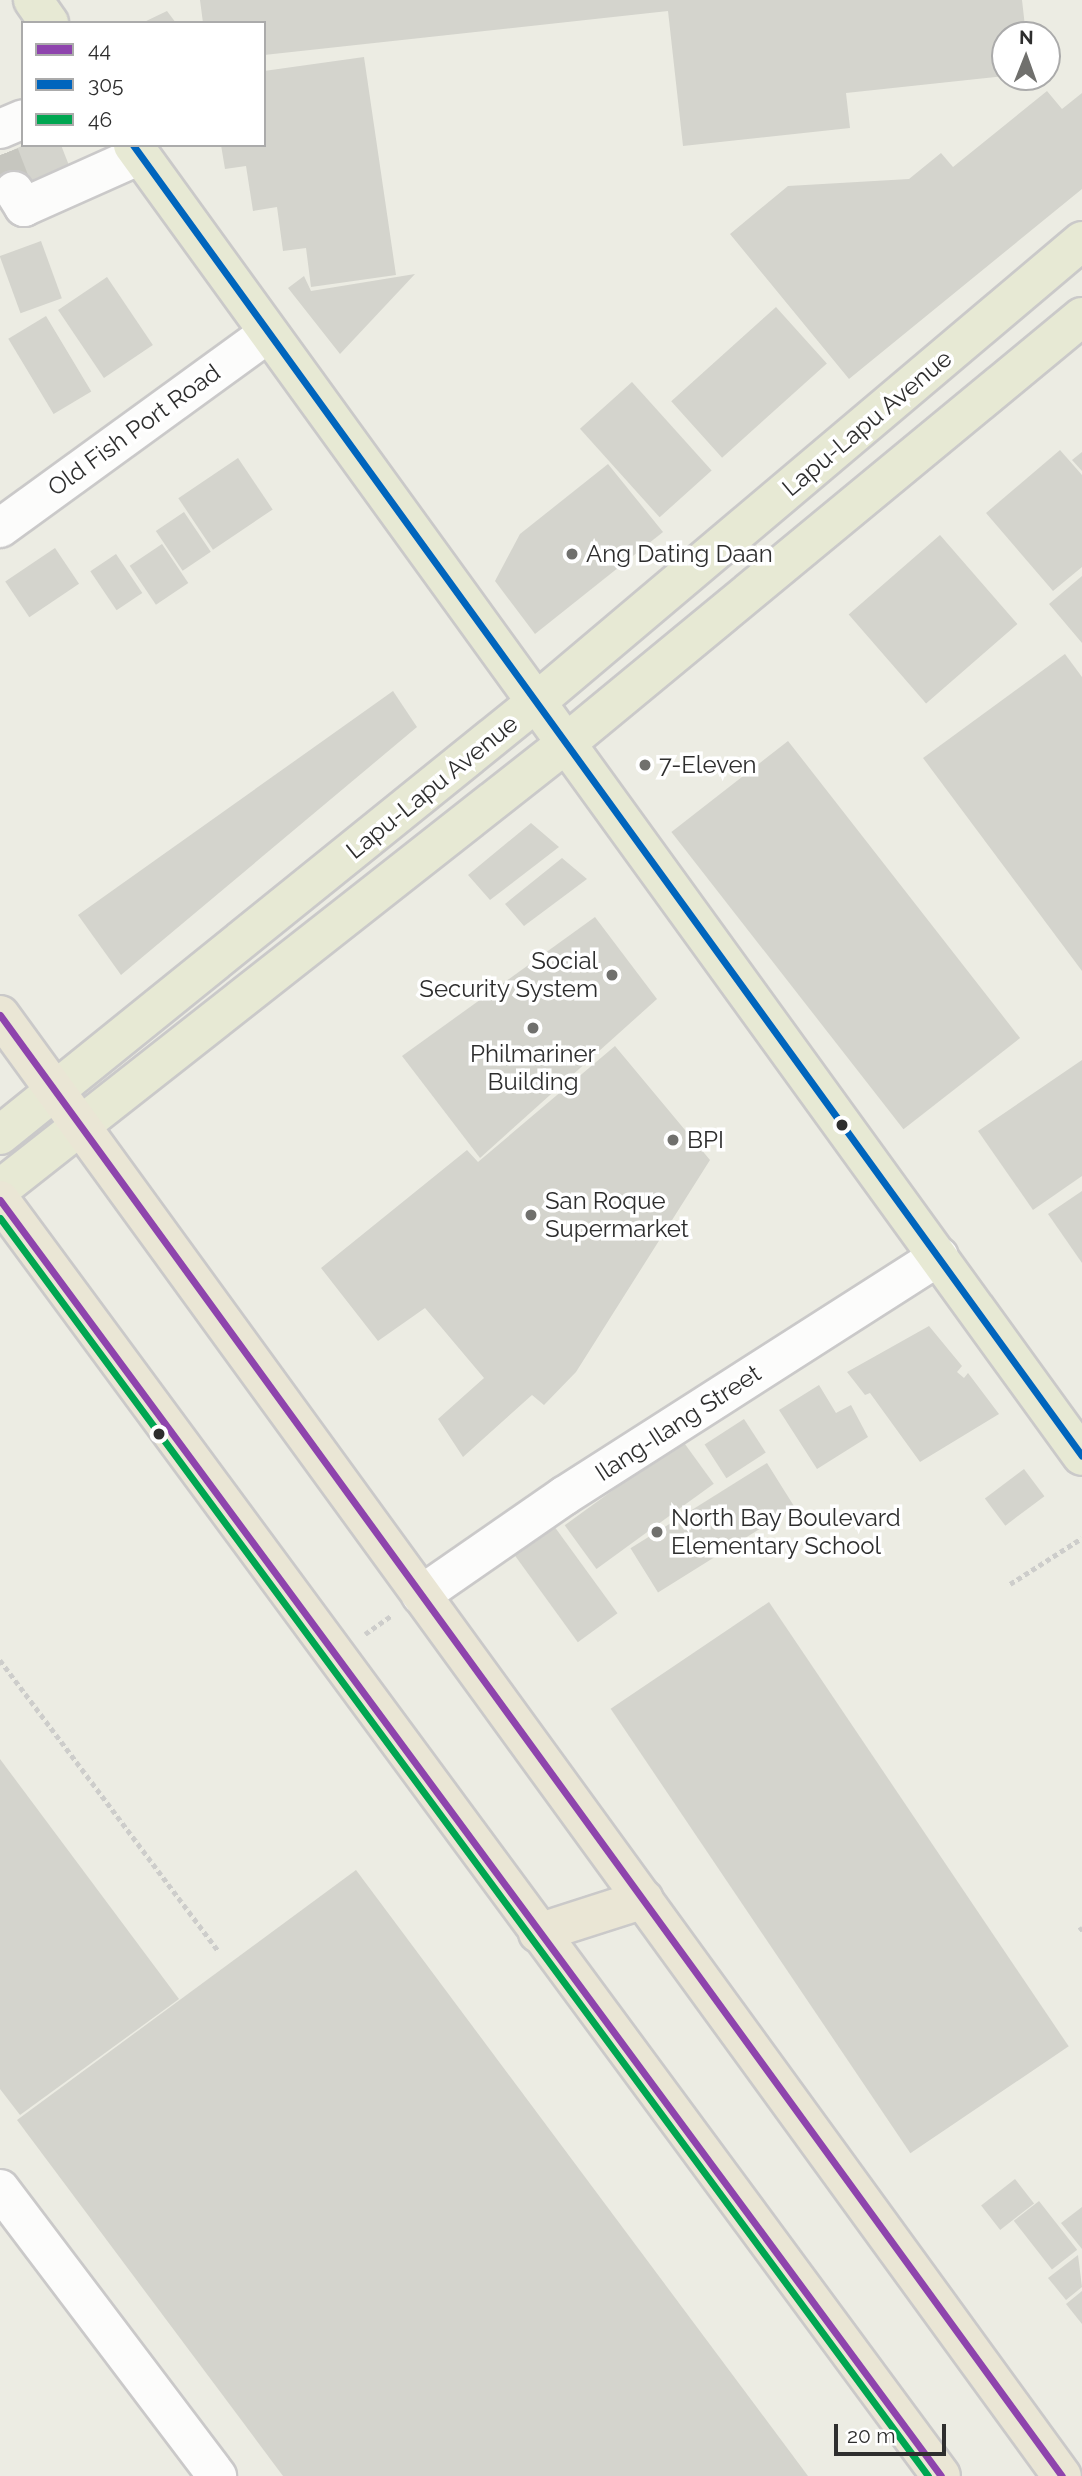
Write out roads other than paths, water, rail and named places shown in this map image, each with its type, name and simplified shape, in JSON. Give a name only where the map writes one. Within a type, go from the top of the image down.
[{"type":"highway","points":[[0,1015],[78,1128],[644,1899],[1062,2476]]},
{"type":"highway","points":[[0,1200],[941,2476]]},
{"type":"highway","points":[[538,1933],[644,1899]]},
{"type":"main road","points":[[33,0],[48,21]]},
{"type":"main road","points":[[136,150],[564,745],[939,1256],[1082,1457]]},
{"type":"main road","name":"Lapu-Lapu Avenue","points":[[0,1135],[535,703],[1082,241]]},
{"type":"main road","name":"Lapu-Lapu Avenue","points":[[0,1189],[564,745],[1082,317]]},
{"type":"street","points":[[0,129],[21,120]]},
{"type":"street","points":[[14,191],[23,207],[136,150]]},
{"type":"street","name":"Old Fish Port Road","points":[[0,528],[268,333]]},
{"type":"street","name":"Ilang-Ilang Street","points":[[421,1595],[564,1496],[939,1256]]},
{"type":"street","points":[[0,2189],[217,2476]]},
{"type":"tunnel","points":[[0,155],[14,191]]},
{"type":"place","name":"Ang Dating Daan","points":[[572,554]]},
{"type":"place","name":"7-Eleven","points":[[645,765]]},
{"type":"place","name":"Social Security System","points":[[612,975]]},
{"type":"place","name":"Philmariner Building","points":[[533,1028]]},
{"type":"place","name":"BPI","points":[[673,1140]]},
{"type":"place","name":"San Roque Supermarket","points":[[531,1215]]},
{"type":"place","name":"North Bay Boulevard Elementary School","points":[[657,1532]]}]
